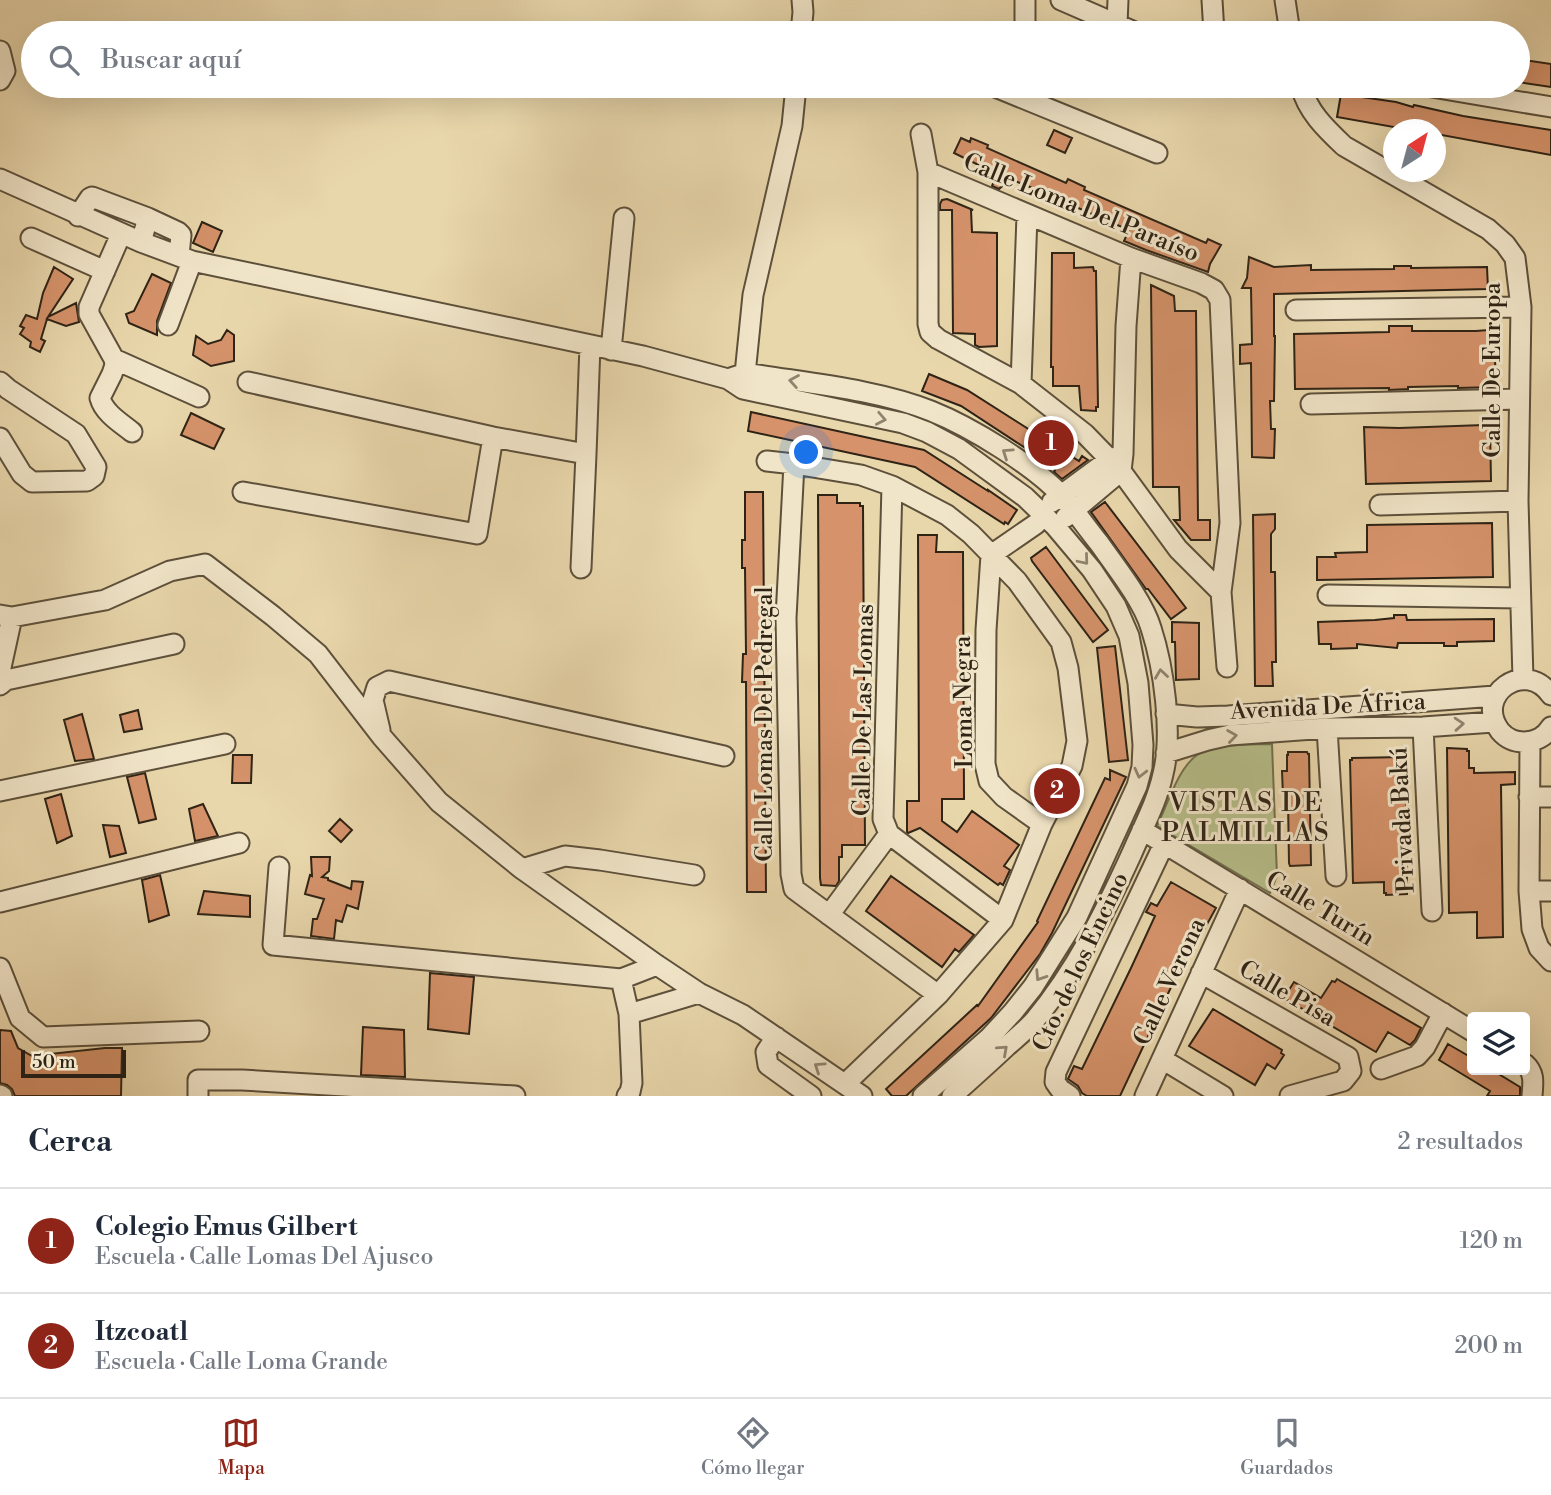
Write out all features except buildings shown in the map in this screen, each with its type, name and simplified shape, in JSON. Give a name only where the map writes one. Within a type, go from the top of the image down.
[{"type":"street","points":[[802,0],[802,21]]},
{"type":"street","points":[[1025,0],[1025,21]]},
{"type":"street","points":[[1060,0],[1111,21]]},
{"type":"street","points":[[1118,0],[1118,21]]},
{"type":"street","points":[[1212,0],[1213,21]]},
{"type":"street","points":[[1285,0],[1288,21]]},
{"type":"street","points":[[0,51],[5,71],[0,80]]},
{"type":"street","points":[[739,380],[753,295],[792,126],[795,98]]},
{"type":"street","points":[[1038,98],[1157,153]]},
{"type":"street","name":"Calle De Europa","points":[[1304,98],[1325,128],[1344,146],[1488,229],[1505,244],[1515,258],[1521,307],[1518,501],[1523,679]]},
{"type":"street","points":[[1497,98],[1551,107]]},
{"type":"street","points":[[921,134],[928,172],[930,332],[938,339],[1021,384],[1118,462],[1178,548],[1221,592],[1227,667]]},
{"type":"street","name":"Calle Loma Del Paraíso","points":[[928,172],[1214,290],[1220,300],[1230,523],[1221,592]]},
{"type":"street","points":[[0,179],[78,216],[186,258],[643,356],[903,423],[959,449],[1025,496],[1092,570],[1116,606],[1129,636],[1138,683],[1142,767],[1137,786],[1077,916],[1033,987],[989,1038],[923,1096]]},
{"type":"street","points":[[78,216],[92,197],[148,218],[181,235],[186,258],[168,325]]},
{"type":"street","points":[[1021,384],[1027,215]]},
{"type":"street","points":[[141,242],[148,218]]},
{"type":"street","points":[[611,350],[624,218]]},
{"type":"street","points":[[121,234],[89,307],[89,314],[115,365],[100,398],[101,403],[104,409],[132,432]]},
{"type":"street","points":[[31,238],[104,271]]},
{"type":"street","points":[[991,555],[1044,520],[1075,511],[1118,462],[1131,258]]},
{"type":"street","points":[[1296,310],[1521,307]]},
{"type":"street","points":[[582,568],[590,345]]},
{"type":"street","points":[[114,359],[199,397]]},
{"type":"street","points":[[739,380],[874,395],[931,411],[1001,449],[1062,495],[1118,570],[1151,627],[1160,665],[1166,714],[1166,753],[1154,803],[1112,897],[1055,995],[1031,1024],[952,1096]]},
{"type":"street","points":[[0,382],[76,433],[96,467],[94,476],[87,481],[32,482],[22,474],[0,438]]},
{"type":"street","points":[[248,382],[493,437],[586,454]]},
{"type":"street","points":[[1311,404],[1519,399]]},
{"type":"street","points":[[243,492],[477,534],[493,437]]},
{"type":"street","points":[[767,461],[862,475],[892,486],[947,515],[971,534],[1017,582],[1061,642],[1066,655],[1077,741],[1072,766],[1042,824],[1003,920],[939,995],[845,1084]]},
{"type":"street","points":[[1044,520],[1062,495],[1118,462]]},
{"type":"street","name":"Calle Lomas Del Pedregal","points":[[794,464],[786,618],[791,874],[794,889],[939,995]]},
{"type":"street","name":"Calle De Las Lomas","points":[[892,486],[883,819],[889,834],[1003,920]]},
{"type":"street","points":[[1380,505],[1518,501]]},
{"type":"street","name":"Loma Negra","points":[[991,555],[986,630],[985,764],[989,781],[1004,797],[1042,824]]},
{"type":"street","points":[[0,672],[6,616],[105,600],[170,571],[205,564],[318,654],[382,737],[439,802],[522,869],[657,965],[699,993],[743,1015],[862,1096]]},
{"type":"street","points":[[1328,595],[1520,598]]},
{"type":"street","points":[[0,685],[6,680],[174,644]]},
{"type":"street","points":[[1551,695],[1533,680],[1512,681],[1502,687],[1495,696],[1492,709],[1494,722],[1502,734],[1515,742],[1530,742],[1540,738],[1551,727]]},
{"type":"street","points":[[382,737],[373,700],[377,687],[388,681],[724,756]]},
{"type":"street","points":[[1166,714],[1228,716],[1495,696]]},
{"type":"street","name":"Avenida De África","points":[[1166,753],[1230,735],[1494,722]]},
{"type":"street","name":"Privada Bakú","points":[[1423,727],[1432,911]]},
{"type":"street","points":[[1327,729],[1336,876]]},
{"type":"street","points":[[1530,742],[1529,891],[1532,929],[1538,948],[1551,961]]},
{"type":"street","points":[[0,791],[225,744]]},
{"type":"street","points":[[1530,797],[1551,797]]},
{"type":"street","name":"Calle Turín","points":[[1142,830],[1467,1028]]},
{"type":"street","points":[[828,915],[889,834]]},
{"type":"street","points":[[0,902],[239,843]]},
{"type":"street","name":"Cto. de los Encino","points":[[1070,1096],[1055,1083],[1056,1072],[1164,844]]},
{"type":"street","points":[[522,869],[565,856],[694,875]]},
{"type":"street","points":[[279,867],[273,945],[621,979],[657,965]]},
{"type":"street","name":"Calle Verona","points":[[1145,1096],[1240,889]]},
{"type":"street","points":[[1529,891],[1551,891]]},
{"type":"street","points":[[0,968],[20,1018],[43,1037],[199,1031]]},
{"type":"street","name":"Calle Pisa","points":[[1201,973],[1348,1057],[1352,1071],[1343,1082],[1290,1096]]},
{"type":"street","points":[[621,979],[629,1014],[632,1083],[627,1096]]},
{"type":"street","points":[[629,1014],[699,993]]},
{"type":"street","points":[[1381,1069],[1417,1056],[1425,1047],[1443,1013]]},
{"type":"street","points":[[776,1037],[766,1052],[768,1065],[811,1096]]},
{"type":"street","points":[[1162,1059],[1223,1096]]},
{"type":"street","points":[[1530,1072],[1534,1079],[1532,1096]]},
{"type":"street","points":[[198,1096],[198,1080],[242,1080],[304,1090],[515,1096]]},
{"type":"green space","points":[[1272,744],[1277,876],[1270,893],[1157,826],[1184,769],[1197,755],[1213,748]]},
{"type":"place","name":"Colegio Emus Gilbert","points":[[1051,443]]},
{"type":"place","name":"Itzcoatl","points":[[1057,791]]},
{"type":"district","name":"VISTAS DE PALMILLAS","points":[[1246,818]]}]
